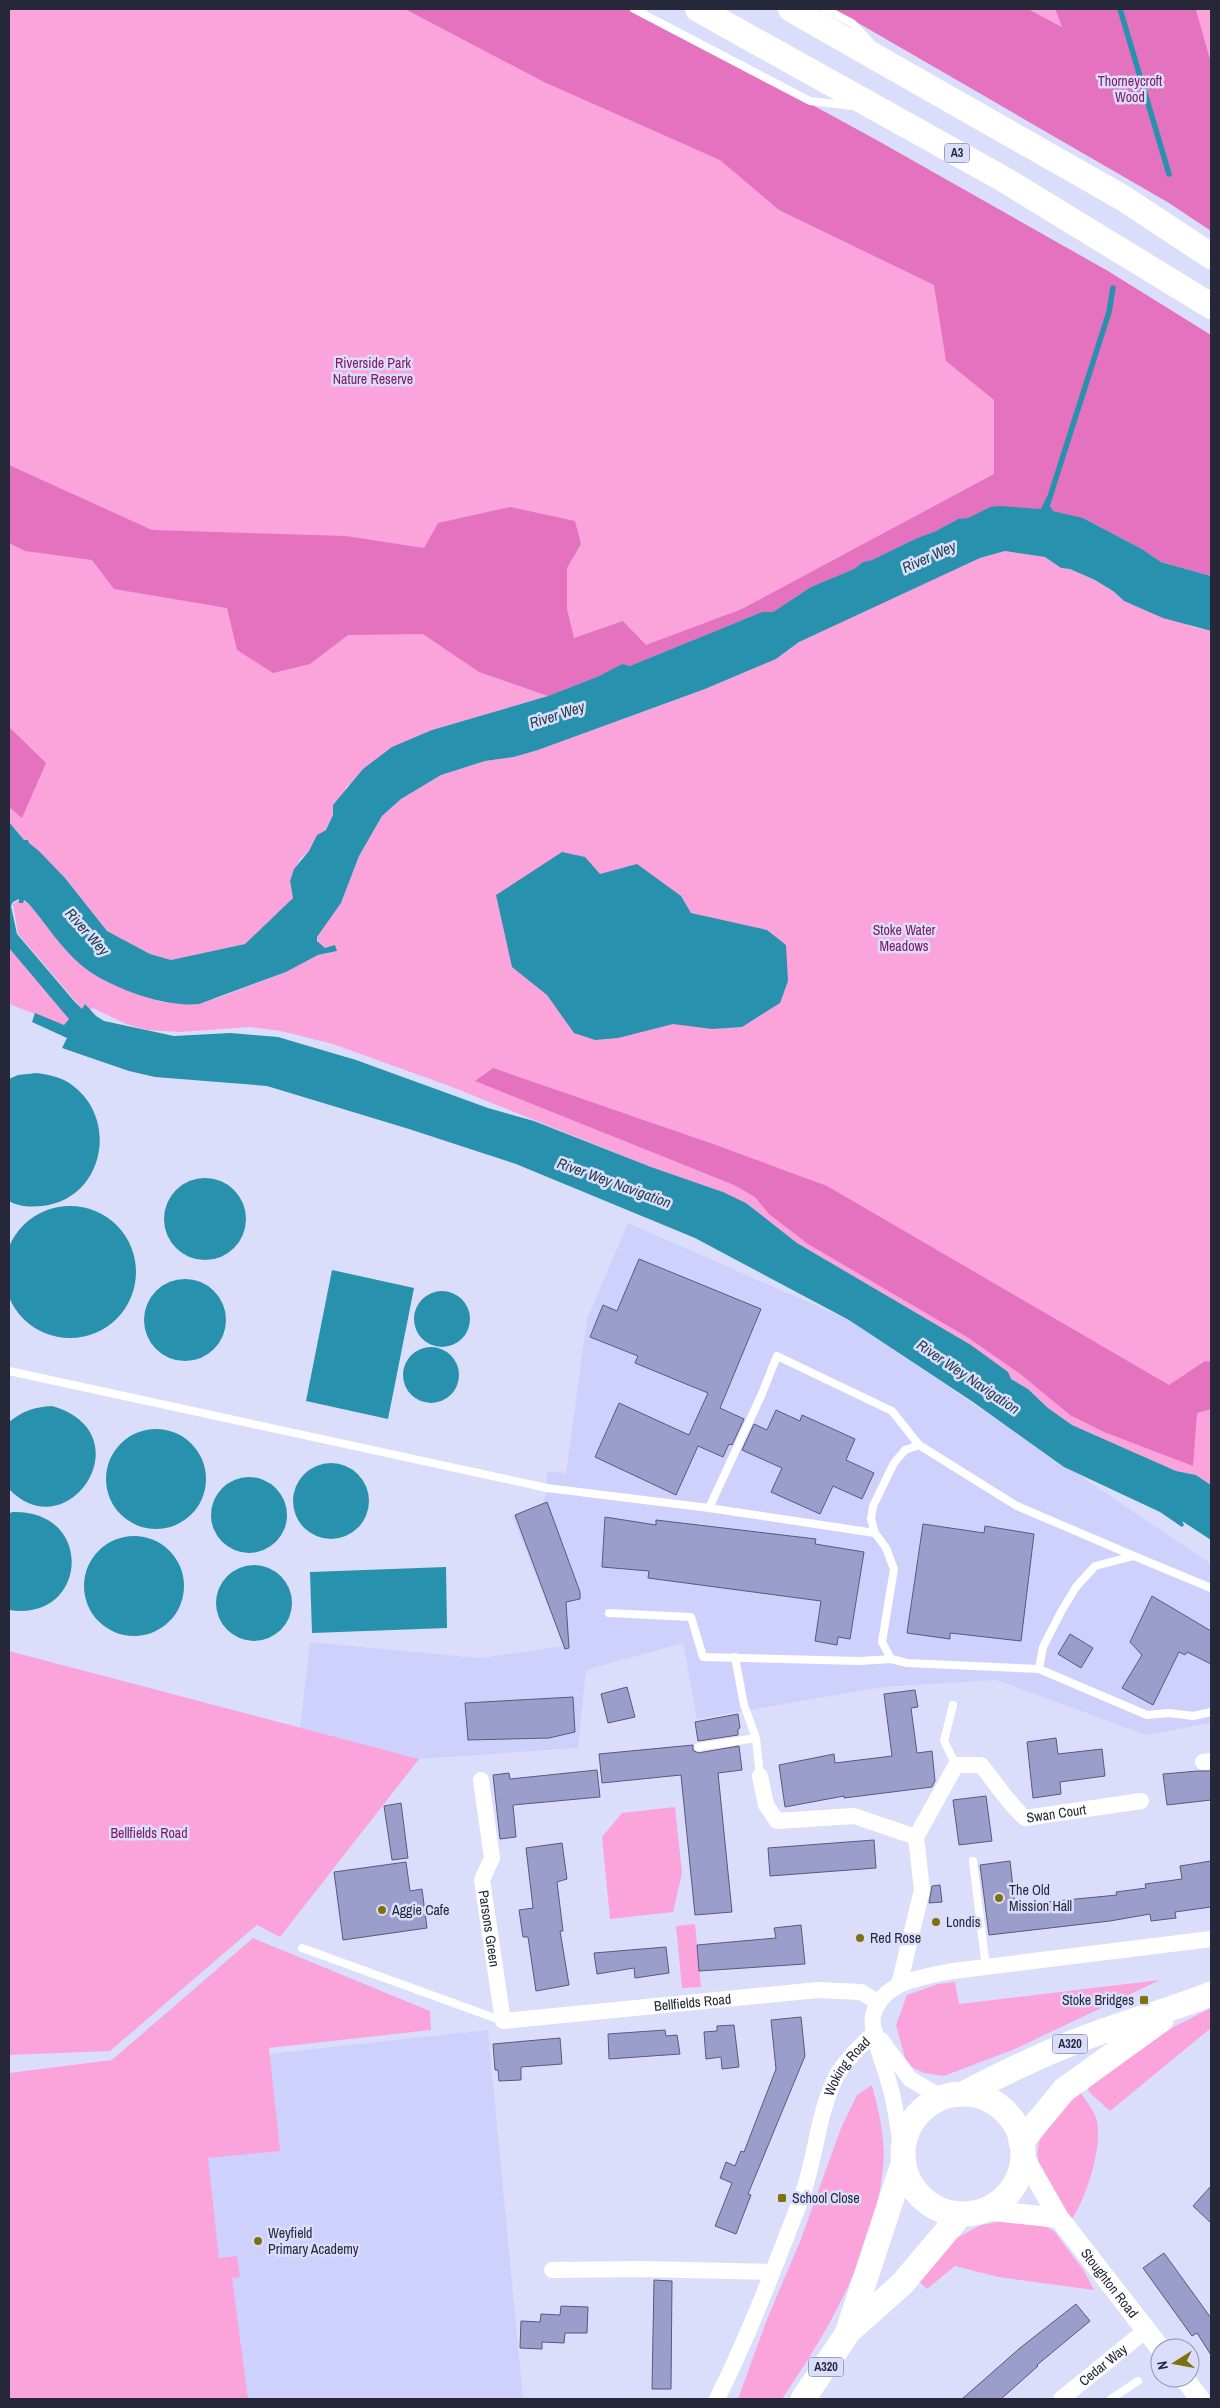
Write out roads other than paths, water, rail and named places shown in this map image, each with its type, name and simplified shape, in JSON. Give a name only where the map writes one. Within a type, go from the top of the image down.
[{"type":"highway","name":"A3","points":[[698,9],[1005,180],[1211,306]]},
{"type":"highway","points":[[791,9],[1123,198],[1211,256]]},
{"type":"main road","name":"A320","points":[[953,2095],[1087,2037],[1180,2007],[1211,1994]]},
{"type":"main road","name":"A320","points":[[1022,2149],[1064,2090],[1180,2007]]},
{"type":"main road","points":[[953,2095],[988,2098],[1007,2112],[1022,2149],[1018,2178],[1005,2198],[973,2212],[938,2209],[919,2195],[909,2182],[902,2159],[908,2128],[921,2109],[953,2095]]},
{"type":"main road","name":"A320","points":[[847,2334],[902,2159]]},
{"type":"main road","name":"A320","points":[[803,2399],[847,2334],[902,2284],[973,2212]]},
{"type":"street","name":"Swan Court","points":[[956,1765],[981,1766],[1009,1803],[1025,1818],[1141,1801]]},
{"type":"street","points":[[899,1985],[922,1890],[916,1837],[956,1765]]},
{"type":"street","points":[[760,1776],[766,1805],[777,1821],[854,1816],[916,1837]]},
{"type":"street","name":"Parsons Green","points":[[481,1780],[492,1858],[482,1880],[503,2021]]},
{"type":"street","points":[[879,2003],[891,1990],[899,1985],[925,1976],[1211,1939]]},
{"type":"street","name":"Bellfields Road","points":[[503,2021],[818,1990],[861,1992],[879,2003]]},
{"type":"street","name":"Woking Road","points":[[717,2399],[732,2369],[802,2197],[829,2094],[838,2074],[852,2055],[875,2032],[873,2017],[879,2003]]},
{"type":"street","points":[[875,2032],[910,2079],[953,2095]]},
{"type":"street","points":[[875,2032],[892,2091],[902,2159]]},
{"type":"street","name":"Stoughton Road","points":[[1022,2149],[1059,2218],[1152,2338]]},
{"type":"street","points":[[973,2212],[1059,2218]]},
{"type":"street","points":[[552,2270],[640,2269],[771,2272]]},
{"type":"street","name":"Cedar Way","points":[[1061,2399],[1146,2330]]},
{"type":"street","points":[[1192,2388],[1200,2399]]},
{"type":"lane","points":[[634,9],[810,101],[881,110]]},
{"type":"lane","points":[[825,9],[852,24],[902,72]]},
{"type":"lane","points":[[709,1508],[761,1396],[777,1356],[892,1411],[919,1445],[1017,1506],[1211,1588]]},
{"type":"lane","points":[[9,1371],[547,1488],[709,1508],[875,1533]]},
{"type":"lane","points":[[890,1659],[882,1642],[894,1569],[886,1548],[875,1533],[871,1519],[873,1506],[894,1463],[905,1450],[919,1445]]},
{"type":"lane","points":[[1039,1669],[1043,1647],[1076,1587],[1095,1566],[1134,1556]]},
{"type":"lane","points":[[610,1613],[691,1617],[704,1657],[859,1661],[890,1659],[908,1664],[1039,1669],[1147,1715],[1169,1713],[1193,1716],[1211,1712]]},
{"type":"lane","points":[[735,1657],[744,1705],[756,1738],[760,1776]]},
{"type":"lane","points":[[953,1705],[944,1741],[956,1765]]},
{"type":"lane","points":[[698,1747],[756,1738]]},
{"type":"lane","points":[[973,1861],[986,1968]]},
{"type":"lane","points":[[302,1948],[503,2021]]},
{"type":"lane","points":[[1111,2399],[1138,2380]]},
{"type":"water","points":[[1047,496],[1051,497],[1049,504],[1053,511],[1083,518],[1142,549],[1161,562],[1211,576],[1211,631],[1163,618],[1124,601],[1113,591],[1095,580],[1070,569],[1061,568],[1045,557],[1005,551],[980,558],[799,642],[776,659],[705,689],[538,750],[514,757],[485,761],[441,775],[401,799],[382,816],[359,856],[341,903],[317,937],[317,941],[325,948],[335,945],[337,951],[318,955],[286,972],[199,1004],[170,1003],[137,994],[106,981],[81,965],[60,944],[24,900],[23,903],[19,903],[19,899],[13,902],[11,906],[17,934],[82,1009],[85,1004],[96,1016],[104,1021],[174,1036],[231,1033],[278,1037],[356,1060],[488,1108],[534,1121],[651,1167],[723,1192],[746,1203],[797,1243],[971,1345],[1008,1372],[1011,1379],[1028,1389],[1048,1408],[1072,1425],[1176,1471],[1196,1475],[1211,1485],[1211,1540],[1182,1521],[1184,1525],[1182,1527],[1160,1512],[1064,1467],[973,1402],[849,1320],[695,1238],[516,1164],[267,1086],[155,1077],[129,1071],[62,1048],[67,1038],[32,1022],[35,1013],[64,1025],[69,1019],[9,948],[9,822],[24,840],[28,840],[65,878],[107,931],[150,954],[171,960],[245,944],[293,898],[290,881],[294,869],[309,851],[317,835],[326,830],[333,815],[333,805],[363,769],[392,747],[432,730],[548,696],[599,676],[622,664],[630,666],[762,612],[773,612],[811,587],[854,569],[863,562],[872,560],[958,519],[968,518],[990,507],[1041,509]]},
{"type":"water","points":[[562,852],[585,857],[600,874],[637,864],[681,896],[691,913],[767,930],[786,945],[788,981],[780,1003],[742,1027],[712,1029],[673,1024],[618,1038],[595,1040],[574,1033],[547,995],[512,967],[496,895]]},
{"type":"water","points":[[37,1073],[64,1080],[87,1100],[96,1118],[100,1137],[98,1156],[91,1174],[79,1189],[63,1201],[42,1206],[29,1206],[9,1201],[9,1079],[18,1075]]},
{"type":"water","points":[[205,1178],[221,1181],[234,1190],[243,1203],[246,1219],[243,1235],[234,1248],[221,1257],[205,1260],[189,1257],[176,1248],[167,1235],[164,1219],[167,1203],[176,1190],[189,1181]]},
{"type":"water","points":[[70,1206],[95,1211],[107,1217],[125,1235],[131,1247],[136,1272],[131,1297],[125,1309],[107,1327],[95,1333],[70,1338],[45,1333],[33,1327],[15,1309],[9,1297],[4,1272],[9,1247],[15,1235],[33,1217],[45,1211]]},
{"type":"water","points":[[332,1270],[414,1288],[388,1419],[306,1401]]},
{"type":"water","points":[[185,1279],[201,1282],[214,1291],[223,1304],[226,1320],[223,1336],[214,1349],[201,1358],[185,1361],[169,1358],[156,1349],[147,1336],[144,1320],[147,1304],[156,1291],[169,1282]]},
{"type":"water","points":[[442,1291],[453,1293],[462,1299],[468,1308],[470,1319],[468,1330],[462,1339],[453,1345],[442,1347],[431,1345],[422,1339],[416,1330],[414,1319],[416,1308],[422,1299],[431,1293]]},
{"type":"water","points":[[431,1347],[442,1349],[451,1355],[457,1364],[459,1375],[457,1386],[451,1395],[442,1401],[431,1403],[420,1401],[411,1395],[405,1386],[403,1375],[405,1364],[411,1355],[420,1349]]},
{"type":"water","points":[[52,1406],[80,1420],[93,1439],[95,1460],[88,1481],[73,1497],[54,1506],[32,1504],[9,1489],[9,1422],[29,1410]]},
{"type":"water","points":[[156,1429],[175,1433],[191,1444],[202,1460],[206,1479],[202,1498],[191,1514],[175,1525],[156,1529],[137,1525],[121,1514],[110,1498],[106,1479],[110,1460],[121,1444],[137,1433]]},
{"type":"water","points":[[324,1463],[338,1463],[352,1469],[363,1480],[369,1494],[366,1516],[358,1528],[338,1539],[324,1539],[310,1533],[299,1522],[293,1508],[293,1494],[299,1480],[310,1469]]},
{"type":"water","points":[[242,1477],[256,1477],[270,1483],[281,1494],[287,1508],[284,1530],[276,1542],[256,1553],[242,1553],[228,1547],[217,1536],[211,1522],[211,1508],[217,1494],[228,1483]]},
{"type":"water","points":[[12,1512],[39,1516],[58,1528],[69,1545],[72,1565],[67,1584],[55,1600],[35,1609],[9,1610],[9,1514]]},
{"type":"water","points":[[134,1536],[153,1540],[169,1551],[180,1567],[184,1586],[180,1605],[169,1621],[153,1632],[134,1636],[115,1632],[99,1621],[88,1605],[84,1586],[88,1567],[99,1551],[115,1540]]},
{"type":"water","points":[[247,1565],[261,1565],[275,1571],[286,1582],[292,1596],[289,1618],[281,1630],[261,1641],[247,1641],[233,1635],[222,1624],[216,1610],[216,1596],[222,1582],[233,1571]]},
{"type":"water","points":[[446,1567],[447,1628],[312,1633],[310,1572]]},
{"type":"waterway","points":[[1120,9],[1169,174]]},
{"type":"waterway","points":[[1048,503],[1109,312],[1113,288]]},
{"type":"place","name":"The Old Mission Hall","points":[[999,1898]]},
{"type":"place","name":"Aggie Cafe","points":[[382,1910]]},
{"type":"place","name":"Londis","points":[[936,1922]]},
{"type":"place","name":"Red Rose","points":[[860,1938]]},
{"type":"place","name":"Stoke Bridges","points":[[1144,2000]]},
{"type":"place","name":"School Close","points":[[782,2198]]},
{"type":"place","name":"Weyfield Primary Academy","points":[[258,2241]]},
{"type":"park label","name":"Thorneycroft Wood","points":[[1130,89]]},
{"type":"park label","name":"Riverside Park Nature Reserve","points":[[373,372]]},
{"type":"park label","name":"Stoke Water Meadows","points":[[904,938]]},
{"type":"water label","name":"River Wey","points":[[929,557]]},
{"type":"water label","name":"River Wey","points":[[557,715]]},
{"type":"water label","name":"River Wey","points":[[87,932]]},
{"type":"water label","name":"River Wey Navigation","points":[[614,1183]]},
{"type":"water label","name":"River Wey Navigation","points":[[968,1377]]}]
